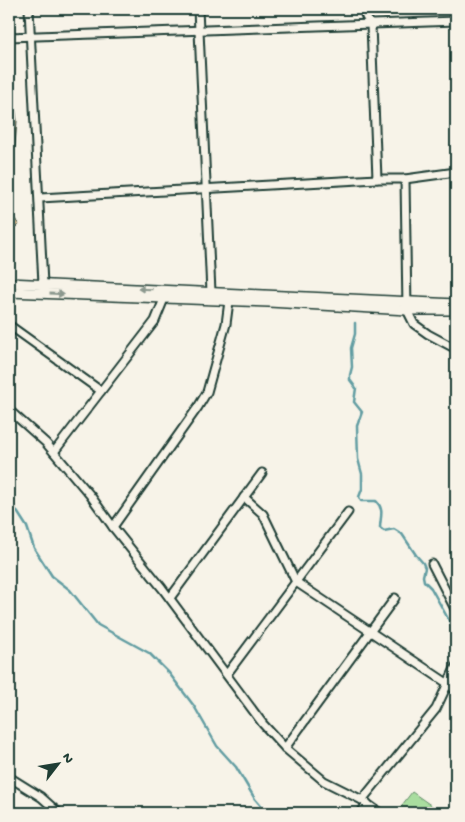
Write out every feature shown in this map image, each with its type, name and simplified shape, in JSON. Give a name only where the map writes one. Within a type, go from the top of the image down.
[{"type":"street","points":[[30,9],[43,284]]},
{"type":"street","points":[[198,9],[211,292]]},
{"type":"street","points":[[363,9],[371,25],[377,179]]},
{"type":"street","points":[[9,37],[200,29],[456,22]]},
{"type":"street","points":[[40,198],[405,179],[456,172]]},
{"type":"street","points":[[405,179],[407,306],[414,324],[456,349]]},
{"type":"street","points":[[9,283],[95,288],[229,300],[407,306],[456,304]]},
{"type":"street","points":[[9,292],[166,294],[211,292],[456,310]]},
{"type":"street","points":[[54,452],[155,321],[166,294]]},
{"type":"street","points":[[113,527],[198,408],[207,392],[226,324],[229,300]]},
{"type":"street","points":[[9,325],[101,391]]},
{"type":"street","points":[[9,410],[54,452],[90,495],[170,598],[263,724],[285,748],[324,781],[364,801],[380,813]]},
{"type":"street","points":[[170,598],[262,473]]},
{"type":"street","points":[[244,497],[263,514],[296,582],[447,683],[456,691]]},
{"type":"street","points":[[227,674],[348,512]]},
{"type":"street","points":[[432,564],[456,611]]},
{"type":"street","points":[[285,748],[395,598]]},
{"type":"street","points":[[361,813],[364,801],[436,708],[456,666]]},
{"type":"street","points":[[9,777],[40,797],[59,813]]},
{"type":"green space","points":[[412,792],[442,813],[396,813]]},
{"type":"building","points":[[15,106],[17,121],[14,156],[9,156],[9,108]]},
{"type":"building","points":[[9,210],[19,225],[9,230]]},
{"type":"waterway","points":[[355,323],[355,334],[351,348],[352,367],[350,380],[356,388],[354,402],[362,412],[357,426],[358,459],[362,474],[362,489],[359,497],[361,501],[376,501],[379,504],[381,511],[380,528],[384,531],[394,529],[402,534],[423,563],[425,568],[424,581],[431,588],[451,624],[456,649]]},
{"type":"waterway","points":[[9,499],[27,527],[34,548],[52,576],[70,590],[98,625],[149,653],[169,673],[194,706],[217,746],[236,767],[255,799],[267,813]]}]
